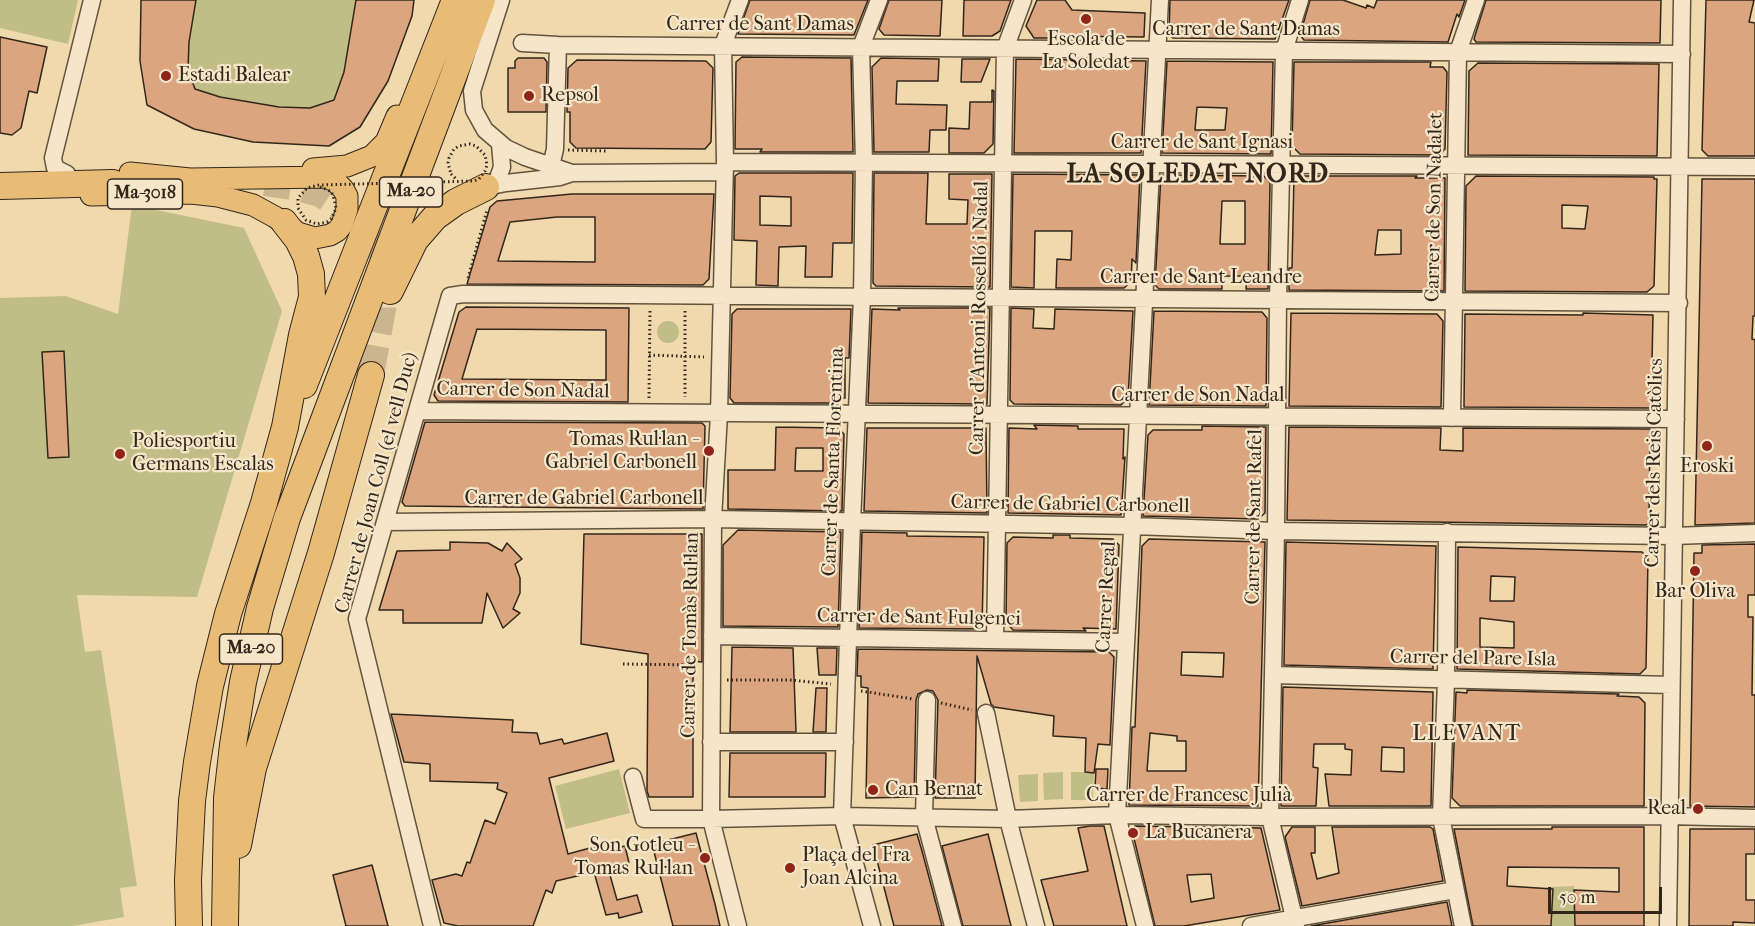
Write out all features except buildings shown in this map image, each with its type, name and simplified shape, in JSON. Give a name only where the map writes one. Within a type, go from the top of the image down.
[{"type":"highway","name":"Ma-20","points":[[189,926],[189,841],[192,801],[202,725],[228,614],[264,503],[285,427],[309,375],[455,0]]},
{"type":"highway","name":"Ma-20","points":[[226,926],[227,798],[243,682],[260,608],[287,518],[482,0]]},
{"type":"highway","points":[[376,314],[499,0]]},
{"type":"highway","points":[[332,314],[353,240],[392,130]]},
{"type":"highway","points":[[0,186],[121,178]]},
{"type":"highway","points":[[339,384],[415,240],[435,217],[451,206],[491,191]]},
{"type":"highway","points":[[284,222],[303,248],[312,284],[310,310],[302,335],[285,427]]},
{"type":"highway","points":[[226,926],[233,872],[253,768],[324,542],[360,422],[371,375]]},
{"type":"main road","points":[[392,130],[441,0]]},
{"type":"main road","name":"Ma-3018","points":[[0,175],[67,174],[121,178],[347,166],[372,156],[381,148],[392,130]]},
{"type":"main road","points":[[121,178],[327,177],[336,182],[347,196],[346,217],[342,225],[323,238],[307,237],[284,222]]},
{"type":"main road","name":"Ma-3018","points":[[0,197],[204,194],[254,205],[284,222]]},
{"type":"street","points":[[67,174],[55,168],[53,158],[93,0]]},
{"type":"street","points":[[499,0],[475,76],[472,101],[478,119],[485,130],[500,144],[525,157],[572,173]]},
{"type":"street","points":[[719,414],[725,167],[723,45],[740,0]]},
{"type":"street","name":"Carrer de Santa Florentina","points":[[872,926],[842,816],[862,297],[864,163],[861,47],[879,0]]},
{"type":"street","name":"Carrer d'Antoni Rosselló i Nadal","points":[[995,640],[1005,49],[1023,0]]},
{"type":"street","name":"Carrer Regal","points":[[1145,926],[1117,815],[1160,0]]},
{"type":"street","name":"Carrer de Sant Rafel","points":[[1295,922],[1270,817],[1284,51],[1300,0]]},
{"type":"street","name":"Carrer de Son Nadalet","points":[[1452,418],[1458,52],[1476,0]]},
{"type":"street","name":"Carrer dels Reis Catòlics","points":[[1668,926],[1682,0]]},
{"type":"street","name":"Carrer de Sant Damas","points":[[522,43],[1156,51],[1682,54]]},
{"type":"street","points":[[551,166],[555,149],[558,45]]},
{"type":"street","points":[[491,191],[502,167],[500,144]]},
{"type":"street","name":"Carrer de Sant Ignasi","points":[[572,173],[864,163],[1755,167]]},
{"type":"street","points":[[491,191],[551,166]]},
{"type":"street","points":[[491,191],[506,183],[560,177],[572,173]]},
{"type":"street","name":"Carrer de Sant Leandre","points":[[457,295],[1679,303]]},
{"type":"street","name":"Carrer de Joan Coll (el vell Duc)","points":[[432,926],[357,619],[417,411],[457,295]]},
{"type":"street","name":"Carrer de Son Nadal","points":[[417,411],[1676,419]]},
{"type":"street","name":"Carrer de Tomàs Rul·lan","points":[[719,414],[713,519],[711,819],[738,926]]},
{"type":"street","name":"Carrer de Gabriel Carbonell","points":[[385,522],[713,519],[1132,526],[1276,531],[1674,536],[1755,533]]},
{"type":"street","points":[[1447,532],[1446,680],[1441,817],[1463,926]]},
{"type":"street","name":"Carrer de Sant Fulgenci","points":[[712,636],[1126,642]]},
{"type":"street","name":"Carrer del Pare Isla","points":[[1273,675],[1671,685]]},
{"type":"street","points":[[927,700],[924,817],[953,926]]},
{"type":"street","points":[[986,713],[1008,819],[1036,926]]},
{"type":"street","points":[[711,742],[845,742]]},
{"type":"street","points":[[633,777],[644,819],[711,819]]},
{"type":"street","name":"Carrer de Francesc Julià","points":[[711,819],[842,816],[1008,819],[1117,815],[1755,818]]},
{"type":"street","points":[[1251,926],[1295,922],[1455,890]]},
{"type":"path","points":[[320,187],[333,195],[336,208],[332,218],[327,222],[317,224],[306,220],[297,208],[300,194],[307,188],[319,185],[474,181],[479,179],[485,171],[487,165],[485,155],[476,146],[470,144],[459,146],[449,158],[451,174]]},
{"type":"path","points":[[457,295],[491,191]]},
{"type":"path","points":[[648,414],[650,295]]},
{"type":"path","points":[[685,296],[685,414]]},
{"type":"path","points":[[649,355],[721,357]]},
{"type":"path","points":[[622,664],[712,665]]},
{"type":"shaded area","points":[[0,0],[78,0],[68,44],[0,28]]},
{"type":"shaded area","name":"Estadi Balear","points":[[196,0],[356,0],[344,72],[334,100],[310,108],[279,107],[220,97],[195,89],[188,70],[189,42]]},
{"type":"shaded area","name":"Poliesportiu Germans Escalas","points":[[132,205],[244,228],[282,311],[197,597],[77,595],[85,652],[101,650],[137,886],[120,888],[124,917],[73,926],[0,926],[0,298],[66,296],[118,314]]},
{"type":"shaded area","points":[[668,321],[676,324],[679,332],[676,340],[668,343],[660,340],[657,332],[660,324]]},
{"type":"shaded area","points":[[619,769],[630,813],[566,829],[555,786]]},
{"type":"shaded area","points":[[1063,772],[1063,799],[1044,800],[1043,773]]},
{"type":"shaded area","points":[[1071,772],[1094,772],[1093,800],[1071,800]]},
{"type":"shaded area","points":[[1038,774],[1038,801],[1020,802],[1018,775]]},
{"type":"shaded area","points":[[1574,886],[1575,926],[1551,926],[1551,887]]},
{"type":"tunnel","points":[[265,183],[320,194],[362,227],[377,252],[383,278],[383,309],[371,375]]},
{"type":"place","name":"Escola de La Soledat","points":[[1086,19]]},
{"type":"place","name":"Estadi Balear","points":[[166,76]]},
{"type":"place","name":"Repsol","points":[[529,96]]},
{"type":"place","name":"Eroski","points":[[1707,446]]},
{"type":"place","name":"Tomas Rul·lan - Gabriel Carbonell","points":[[709,451]]},
{"type":"place","name":"Poliesportiu Germans Escalas","points":[[120,454]]},
{"type":"place","name":"Bar Oliva","points":[[1695,571]]},
{"type":"place","name":"Can Bernat","points":[[873,790]]},
{"type":"place","name":"Real","points":[[1698,809]]},
{"type":"place","name":"La Bucanera","points":[[1133,833]]},
{"type":"place","name":"Son Gotleu - Tomas Rul·lan","points":[[705,858]]},
{"type":"place","name":"Plaça del Fra Joan Alcina","points":[[790,868]]},
{"type":"district","name":"LA SOLEDAT NORD","points":[[1198,176]]},
{"type":"district","name":"LLEVANT","points":[[1467,735]]}]
